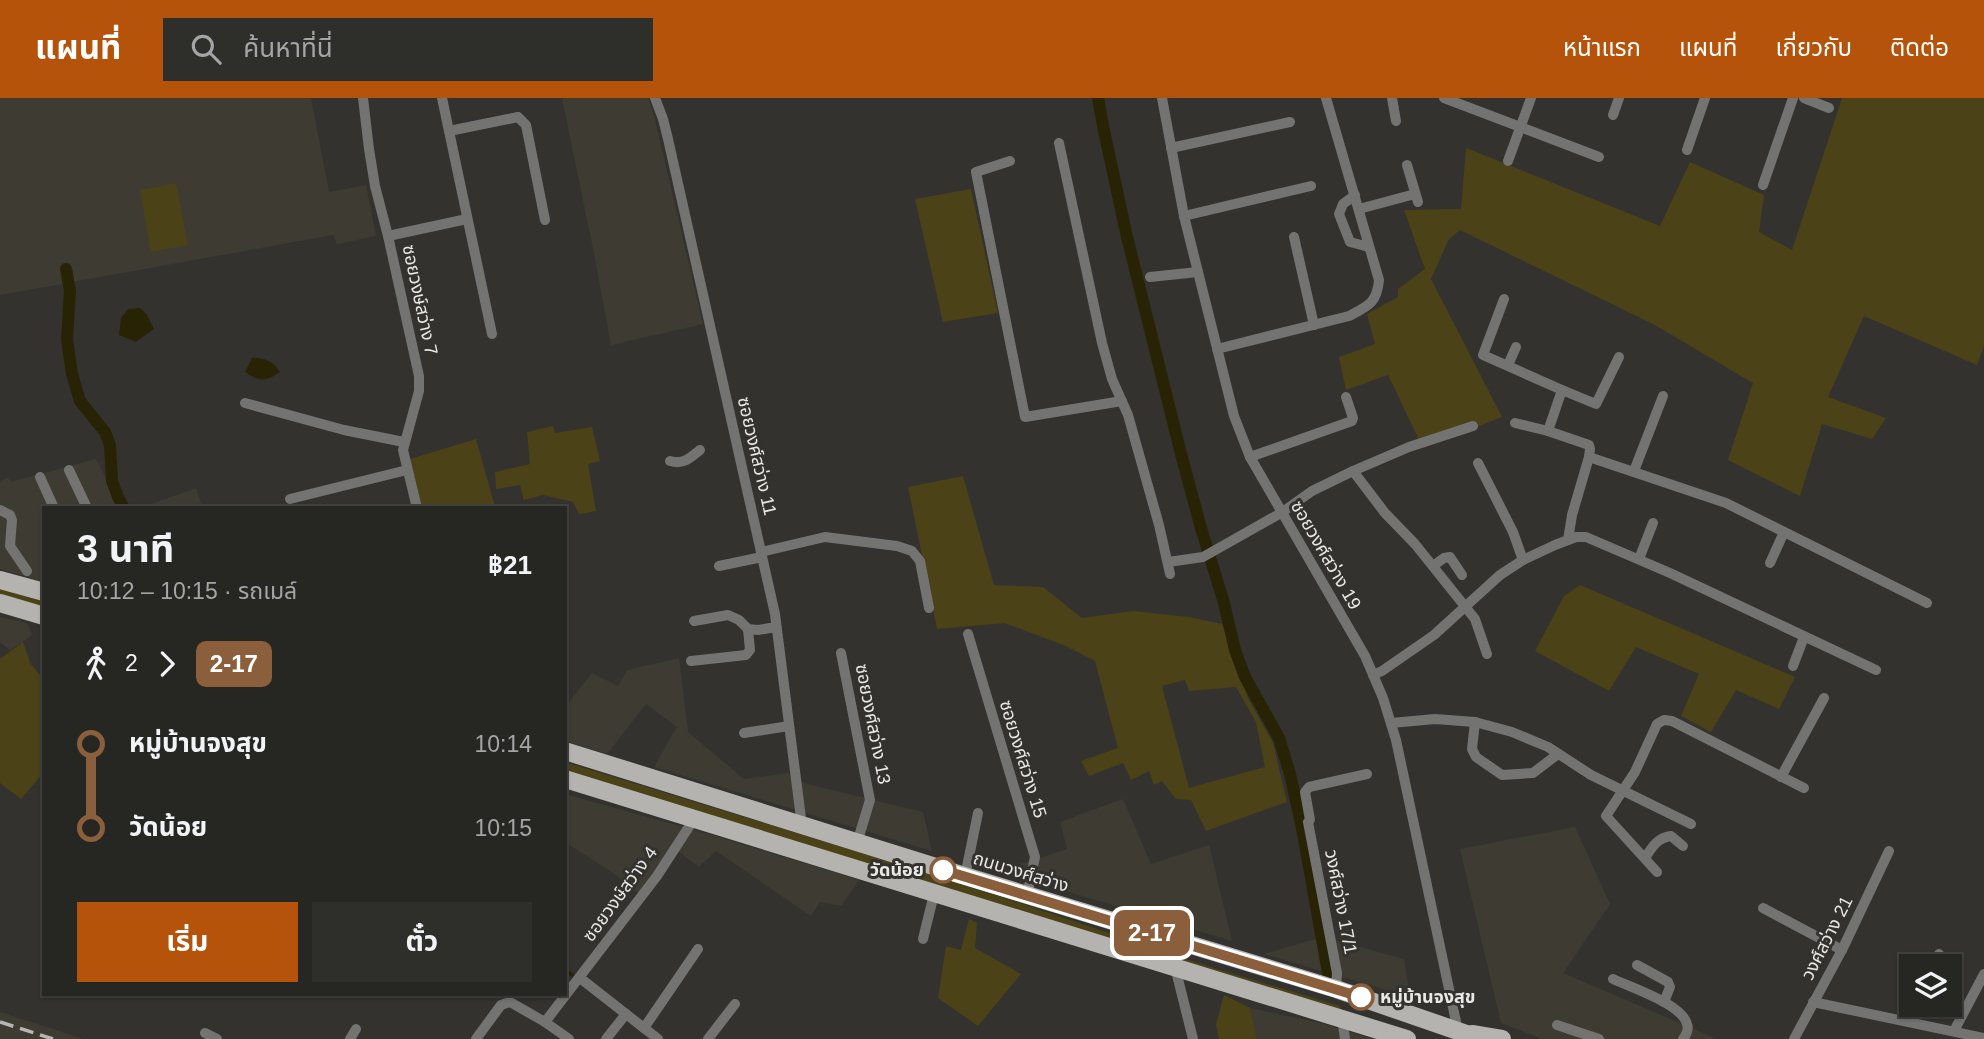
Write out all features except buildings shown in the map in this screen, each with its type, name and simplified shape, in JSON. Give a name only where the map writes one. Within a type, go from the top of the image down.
[{"type":"main road","points":[[0,580],[42,591]]},
{"type":"main road","points":[[0,603],[42,615]]},
{"type":"main road","name":"ถนนวงศ์สว่าง","points":[[567,752],[1027,896],[1336,989],[1468,1034],[1502,1039]]},
{"type":"main road","points":[[567,780],[1407,1039]]},
{"type":"street","name":"ซอยวงษ์สว่าง 7","points":[[363,98],[375,186],[419,376],[419,391],[403,450],[416,506]]},
{"type":"street","points":[[442,98],[492,334]]},
{"type":"street","name":"ซอยวงศ์สว่าง 11","points":[[655,98],[668,139],[776,627],[802,825]]},
{"type":"street","name":"ซอยวงศ์สว่าง 19","points":[[1162,98],[1184,216],[1234,416],[1250,457],[1365,656],[1373,675],[1396,740],[1468,1034]]},
{"type":"street","points":[[1217,349],[1349,316],[1368,306],[1378,294],[1379,280],[1326,98]]},
{"type":"street","points":[[1392,98],[1396,121]]},
{"type":"street","points":[[1444,98],[1599,157]]},
{"type":"street","points":[[1508,161],[1531,98]]},
{"type":"street","points":[[1613,115],[1619,98]]},
{"type":"street","points":[[1688,150],[1705,98]]},
{"type":"street","points":[[1763,185],[1793,98]]},
{"type":"street","points":[[1804,98],[1829,108]]},
{"type":"street","points":[[449,131],[518,117],[523,120],[545,220]]},
{"type":"street","points":[[1171,148],[1290,121]]},
{"type":"street","points":[[1059,143],[1102,343],[1112,380],[1128,415],[1140,454],[1169,568],[1215,551],[1281,513],[1312,491],[1353,471],[1409,447],[1473,426]]},
{"type":"street","points":[[1010,161],[976,172],[1025,417],[1122,401]]},
{"type":"street","points":[[1359,209],[1416,198],[1407,165]]},
{"type":"street","points":[[1184,216],[1311,186]]},
{"type":"street","points":[[1354,195],[1343,204],[1339,214],[1350,242],[1370,247]]},
{"type":"street","points":[[388,236],[467,219]]},
{"type":"street","points":[[1294,237],[1314,325]]},
{"type":"street","points":[[1150,277],[1198,272]]},
{"type":"street","points":[[1504,299],[1482,353],[1596,404],[1619,357]]},
{"type":"street","points":[[1508,365],[1516,347]]},
{"type":"street","points":[[1548,431],[1562,390]]},
{"type":"street","points":[[1634,471],[1663,396]]},
{"type":"street","points":[[1250,457],[1352,421],[1346,397]]},
{"type":"street","points":[[245,403],[344,430],[404,442]]},
{"type":"street","points":[[1515,423],[1589,445],[1589,457],[1572,515],[1568,540]]},
{"type":"street","points":[[670,461],[688,461],[700,450]]},
{"type":"street","points":[[1589,457],[1726,503],[1927,603]]},
{"type":"street","points":[[1478,463],[1513,532],[1523,560]]},
{"type":"street","points":[[69,470],[86,506]]},
{"type":"street","points":[[290,499],[407,470]]},
{"type":"street","points":[[1353,471],[1475,619],[1487,654]]},
{"type":"street","points":[[40,477],[53,506]]},
{"type":"street","points":[[0,510],[10,515],[12,520],[5,545],[27,571]]},
{"type":"street","points":[[1639,559],[1653,523]]},
{"type":"street","points":[[1770,562],[1784,532]]},
{"type":"street","points":[[719,566],[825,537],[897,546],[912,551],[920,561],[929,608]]},
{"type":"street","points":[[1373,675],[1434,635],[1500,575],[1523,560],[1568,540],[1586,537],[1876,670]]},
{"type":"street","points":[[1433,566],[1450,557],[1462,576]]},
{"type":"street","points":[[694,621],[728,615],[739,620],[748,629],[776,627]]},
{"type":"street","points":[[691,661],[746,656],[750,650],[748,629]]},
{"type":"street","name":"ซอยวงศ์สว่าง 15","points":[[968,634],[1035,857],[1027,896]]},
{"type":"street","points":[[1793,666],[1804,637]]},
{"type":"street","name":"ซอยวงศ์สว่าง 13","points":[[841,653],[870,800],[857,843]]},
{"type":"street","points":[[1781,777],[1824,698]]},
{"type":"street","points":[[1391,723],[1435,719],[1475,722],[1512,732],[1548,747],[1591,775],[1691,824]]},
{"type":"street","points":[[1657,872],[1606,817],[1634,772],[1657,724],[1664,720],[1672,721],[1804,788]]},
{"type":"street","points":[[1475,722],[1472,749],[1476,757],[1502,775],[1533,774],[1558,754]]},
{"type":"street","points":[[744,733],[789,726]]},
{"type":"street","name":"วงศ์สว่าง 17/1","points":[[1336,989],[1337,973],[1308,822],[1311,815],[1305,792],[1309,787],[1367,774]]},
{"type":"street","points":[[965,876],[978,813]]},
{"type":"street","name":"ซอยวงษ์สว่าง 4","points":[[567,994],[657,876],[694,819]]},
{"type":"street","points":[[1645,858],[1662,837],[1671,836],[1683,846]]},
{"type":"street","name":"วงศ์สว่าง 21","points":[[1794,1039],[1842,950],[1889,851]]},
{"type":"street","points":[[923,939],[934,894]]},
{"type":"street","points":[[1763,908],[1842,950]]},
{"type":"street","points":[[644,1028],[698,949]]},
{"type":"street","points":[[1637,965],[1668,982],[1670,987],[1664,1002]]},
{"type":"street","points":[[1175,967],[1192,1039]]},
{"type":"street","points":[[1954,1031],[1984,974]]},
{"type":"street","points":[[580,978],[658,1039]]},
{"type":"street","points":[[1613,979],[1664,1002],[1681,1014],[1688,1024],[1683,1039]]},
{"type":"street","name":"ซอยวงษ์สว่าง 4","points":[[545,1022],[566,996]]},
{"type":"street","points":[[1813,1002],[1984,1038]]},
{"type":"street","points":[[476,1039],[506,1003],[513,1003],[569,1039]]},
{"type":"street","points":[[708,1039],[735,1004]]},
{"type":"street","points":[[606,1039],[626,1014]]},
{"type":"street","points":[[1342,1018],[1345,1039]]},
{"type":"street","points":[[1557,1024],[1595,1038]]},
{"type":"street","points":[[205,1033],[216,1039]]},
{"type":"shaded area","points":[[0,98],[311,98],[329,192],[366,185],[376,236],[337,244],[333,235],[0,295]]},
{"type":"shaded area","points":[[562,98],[648,98],[703,324],[611,345]]},
{"type":"shaded area","points":[[1842,98],[1984,98],[1984,346],[1977,365],[1864,316],[1828,397],[1886,418],[1872,439],[1822,424],[1800,496],[1728,460],[1753,383],[1655,325],[1460,230],[1449,239],[1431,279],[1502,417],[1423,448],[1388,375],[1346,390],[1339,357],[1375,344],[1367,314],[1398,297],[1398,289],[1425,269],[1404,210],[1461,209],[1466,148],[1660,226],[1690,162],[1764,195],[1759,232],[1792,250]]},
{"type":"shaded area","points":[[176,183],[188,245],[151,252],[140,190]]},
{"type":"shaded area","points":[[971,189],[998,313],[943,322],[915,199]]},
{"type":"shaded area","points":[[140,308],[154,329],[136,342],[119,335],[121,318],[128,309]]},
{"type":"shaded area","points":[[252,358],[268,361],[280,372],[262,380],[255,378],[245,372]]},
{"type":"shaded area","points":[[553,426],[555,433],[592,427],[600,461],[588,464],[596,511],[579,514],[573,502],[543,495],[524,500],[520,485],[496,489],[495,472],[530,464],[527,432]]},
{"type":"shaded area","points":[[476,439],[495,506],[422,506],[410,459]]},
{"type":"shaded area","points":[[96,459],[120,506],[42,506],[42,581],[0,569],[0,481],[8,478],[11,482]]},
{"type":"shaded area","points":[[963,476],[994,585],[1043,587],[1082,618],[1133,611],[1189,617],[1222,624],[1248,698],[1273,743],[1287,802],[1206,831],[1191,800],[1176,799],[1162,781],[1154,785],[1149,771],[1131,780],[1123,763],[1089,776],[1081,761],[1118,748],[1095,661],[1066,646],[1005,623],[937,629],[908,487]],"holes":[[[1185,680],[1189,691],[1236,687],[1256,722],[1265,767],[1189,788],[1162,686]]]},
{"type":"shaded area","points":[[196,488],[202,506],[146,506]]},
{"type":"shaded area","points":[[1580,585],[1795,677],[1779,709],[1736,690],[1711,732],[1681,716],[1699,674],[1636,647],[1609,691],[1535,651],[1564,596]]},
{"type":"shaded area","points":[[0,588],[42,600],[42,607],[0,594]]},
{"type":"shaded area","points":[[0,617],[27,623],[32,635],[10,650],[0,642]]},
{"type":"shaded area","points":[[23,642],[30,663],[42,678],[42,774],[21,799],[0,783],[0,659]]},
{"type":"shaded area","points":[[679,658],[688,732],[744,779],[788,773],[807,784],[923,812],[932,851],[654,767],[677,727],[646,704],[607,754],[567,742],[567,704],[592,673],[618,686],[627,670]]},
{"type":"shaded area","points":[[567,763],[978,889],[1198,963],[1340,1006],[1340,1009],[567,772]]},
{"type":"shaded area","points":[[567,795],[859,880],[841,906],[820,902],[811,916],[716,851],[699,867],[678,851],[645,899],[613,873],[567,843]]},
{"type":"shaded area","points":[[1123,799],[1151,864],[1209,845],[1232,941],[999,871],[1067,849],[1060,822]]},
{"type":"shaded area","points":[[1575,827],[1610,904],[1563,973],[1717,1039],[1543,1039],[1501,1023],[1460,849]]},
{"type":"shaded area","points":[[969,919],[977,923],[975,948],[1021,974],[978,1026],[938,998],[946,946],[961,950]]},
{"type":"shaded area","points":[[1316,939],[1338,941],[1404,959],[1410,997],[1264,954]]},
{"type":"shaded area","points":[[1224,995],[1250,1008],[1257,1039],[1219,1039],[1216,1025]]},
{"type":"shaded area","points":[[1250,1008],[1321,1023],[1373,1039],[1257,1039]]},
{"type":"shaded area","points":[[0,1012],[83,1039],[0,1039]]},
{"type":"waterway","points":[[1098,98],[1127,237],[1181,454],[1235,650],[1245,677],[1279,738],[1290,774],[1328,973]]},
{"type":"waterway","points":[[66,269],[70,291],[67,339],[72,374],[80,401],[105,432],[110,445],[112,481],[123,506]]},
{"type":"waterway","points":[[567,971],[572,975]]},
{"type":"railway","points":[[0,1022],[53,1039]]},
{"type":"bus line","name":"2-17","points":[[943,870],[1361,997]]},
{"type":"place","name":"วัดน้อย","points":[[943,870]]},
{"type":"place","name":"หมู่บ้านจงสุข","points":[[1361,997]]}]
